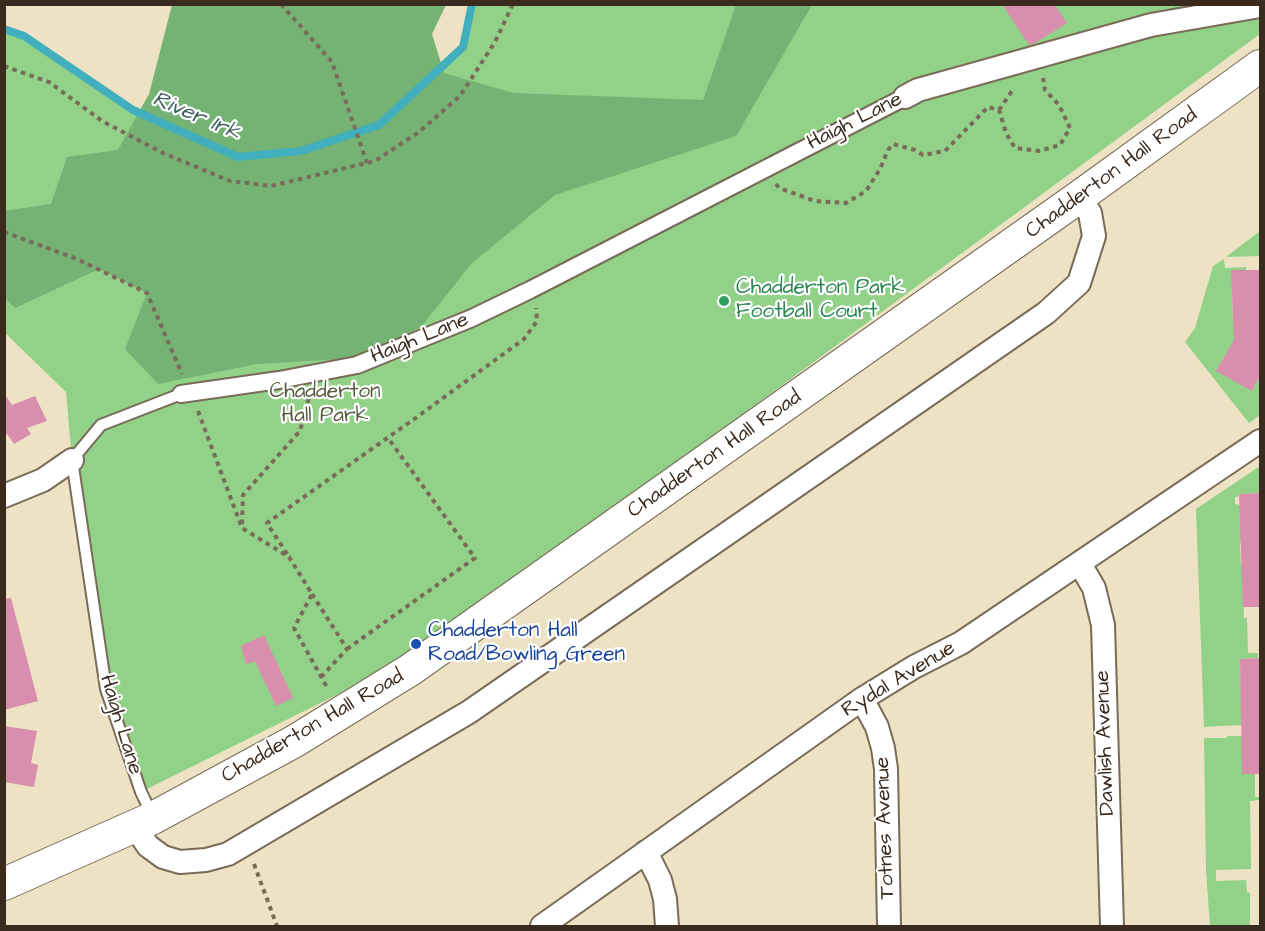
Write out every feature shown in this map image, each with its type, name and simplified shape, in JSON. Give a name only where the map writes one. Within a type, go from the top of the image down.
[{"type":"main road","name":"Chadderton Hall Road","points":[[144,822],[296,741],[411,670],[1079,198],[1260,66]]},
{"type":"main road","points":[[4,884],[144,822]]},
{"type":"street","name":"Haigh Lane","points":[[185,393],[279,380],[357,365],[472,318],[918,90],[1151,25],[1260,6]]},
{"type":"street","points":[[144,822],[148,846],[163,857],[180,862],[206,860],[228,854],[469,712],[1046,313],[1078,283],[1094,236],[1090,213],[1079,198]]},
{"type":"street","name":"Rydal Avenue","points":[[542,927],[862,699],[914,667],[961,644],[1260,441]]},
{"type":"street","points":[[4,496],[43,480],[72,460]]},
{"type":"street","name":"Dawlish Avenue","points":[[1080,564],[1094,588],[1103,626],[1112,927]]},
{"type":"street","name":"Totnes Avenue","points":[[862,699],[877,727],[886,769],[889,927]]},
{"type":"street","points":[[646,852],[660,880],[665,899],[667,927]]},
{"type":"lane","name":"Haigh Lane","points":[[144,822],[141,792],[106,689],[72,460],[101,425],[185,393]]},
{"type":"path","points":[[281,4],[332,62],[367,163]]},
{"type":"path","points":[[4,66],[49,82],[102,121],[163,153],[230,181],[271,186],[375,161],[418,132],[460,96],[495,42],[513,4]]},
{"type":"path","points":[[999,110],[1006,133],[1015,148],[1039,151],[1060,145],[1070,128],[1059,105],[1045,90],[1042,76]]},
{"type":"path","points":[[999,110],[1020,81]]},
{"type":"path","points":[[765,169],[779,189],[815,201],[846,203],[866,191],[893,144],[923,154],[945,151],[988,107],[999,110]]},
{"type":"path","points":[[4,232],[77,259],[147,293],[185,393],[211,442],[242,528],[289,557]]},
{"type":"path","points":[[347,649],[267,523],[524,339],[537,321],[535,287]]},
{"type":"path","points":[[242,528],[243,495],[300,431],[316,373]]},
{"type":"path","points":[[321,677],[347,649],[475,558],[388,437]]},
{"type":"path","points":[[312,594],[294,627],[342,713]]},
{"type":"path","points":[[247,843],[277,927]]},
{"type":"green space","points":[[172,5],[446,5],[432,34],[444,73],[513,93],[703,100],[736,5],[812,5],[736,136],[555,195],[472,263],[421,327],[358,358],[257,364],[158,384],[125,349],[147,293],[99,269],[15,308],[5,298],[4,211],[51,204],[67,157],[118,150],[149,94]]},
{"type":"green space","name":"Chadderton Hall Park","points":[[472,5],[1260,5],[1260,34],[411,658],[141,792],[106,689],[72,460],[66,392],[5,333],[4,29],[24,36],[133,110],[238,157],[379,125],[463,47]]},
{"type":"green space","points":[[1260,231],[1260,256],[1226,257]]},
{"type":"green space","points":[[1224,259],[1225,268],[1246,267],[1246,270],[1235,270],[1232,292],[1233,323],[1260,323],[1260,327],[1245,327],[1245,334],[1260,342],[1260,346],[1241,336],[1252,391],[1260,376],[1260,415],[1249,423],[1185,342],[1195,328],[1213,266]]},
{"type":"green space","points":[[1260,466],[1260,493],[1241,494],[1235,497],[1235,504],[1240,505],[1243,542],[1240,543],[1241,565],[1260,565],[1260,593],[1243,594],[1244,618],[1247,618],[1248,653],[1258,653],[1258,658],[1240,659],[1242,725],[1204,727],[1196,509]]},
{"type":"green space","points":[[1227,736],[1253,736],[1242,764],[1242,774],[1255,774],[1255,797],[1260,797],[1260,800],[1250,801],[1251,869],[1216,870],[1216,881],[1246,880],[1247,892],[1250,893],[1250,926],[1210,926],[1206,871],[1204,738],[1227,738]]},
{"type":"building","points":[[1002,4],[1054,4],[1067,23],[1029,45]]},
{"type":"building","points":[[1231,270],[1260,270],[1260,376],[1252,391],[1216,371],[1234,340]]},
{"type":"building","points":[[4,393],[12,405],[35,396],[47,421],[27,428],[31,434],[14,444],[7,434],[4,435]]},
{"type":"building","points":[[1260,493],[1260,607],[1243,607],[1239,496],[1240,494]]},
{"type":"building","points":[[11,598],[38,701],[4,710],[4,599]]},
{"type":"building","points":[[264,635],[293,698],[276,706],[255,661],[246,664],[241,646]]},
{"type":"building","points":[[1260,658],[1260,774],[1242,774],[1240,659]]},
{"type":"building","points":[[4,726],[37,731],[31,763],[38,765],[34,787],[4,782]]},
{"type":"waterway","name":"River Irk","points":[[4,29],[24,36],[133,110],[238,157],[301,151],[379,125],[463,47],[472,4]]},
{"type":"place","name":"Chadderton Park Football Court","points":[[724,301]]},
{"type":"place","name":"Chadderton Hall Road/Bowling Green","points":[[416,644]]}]
